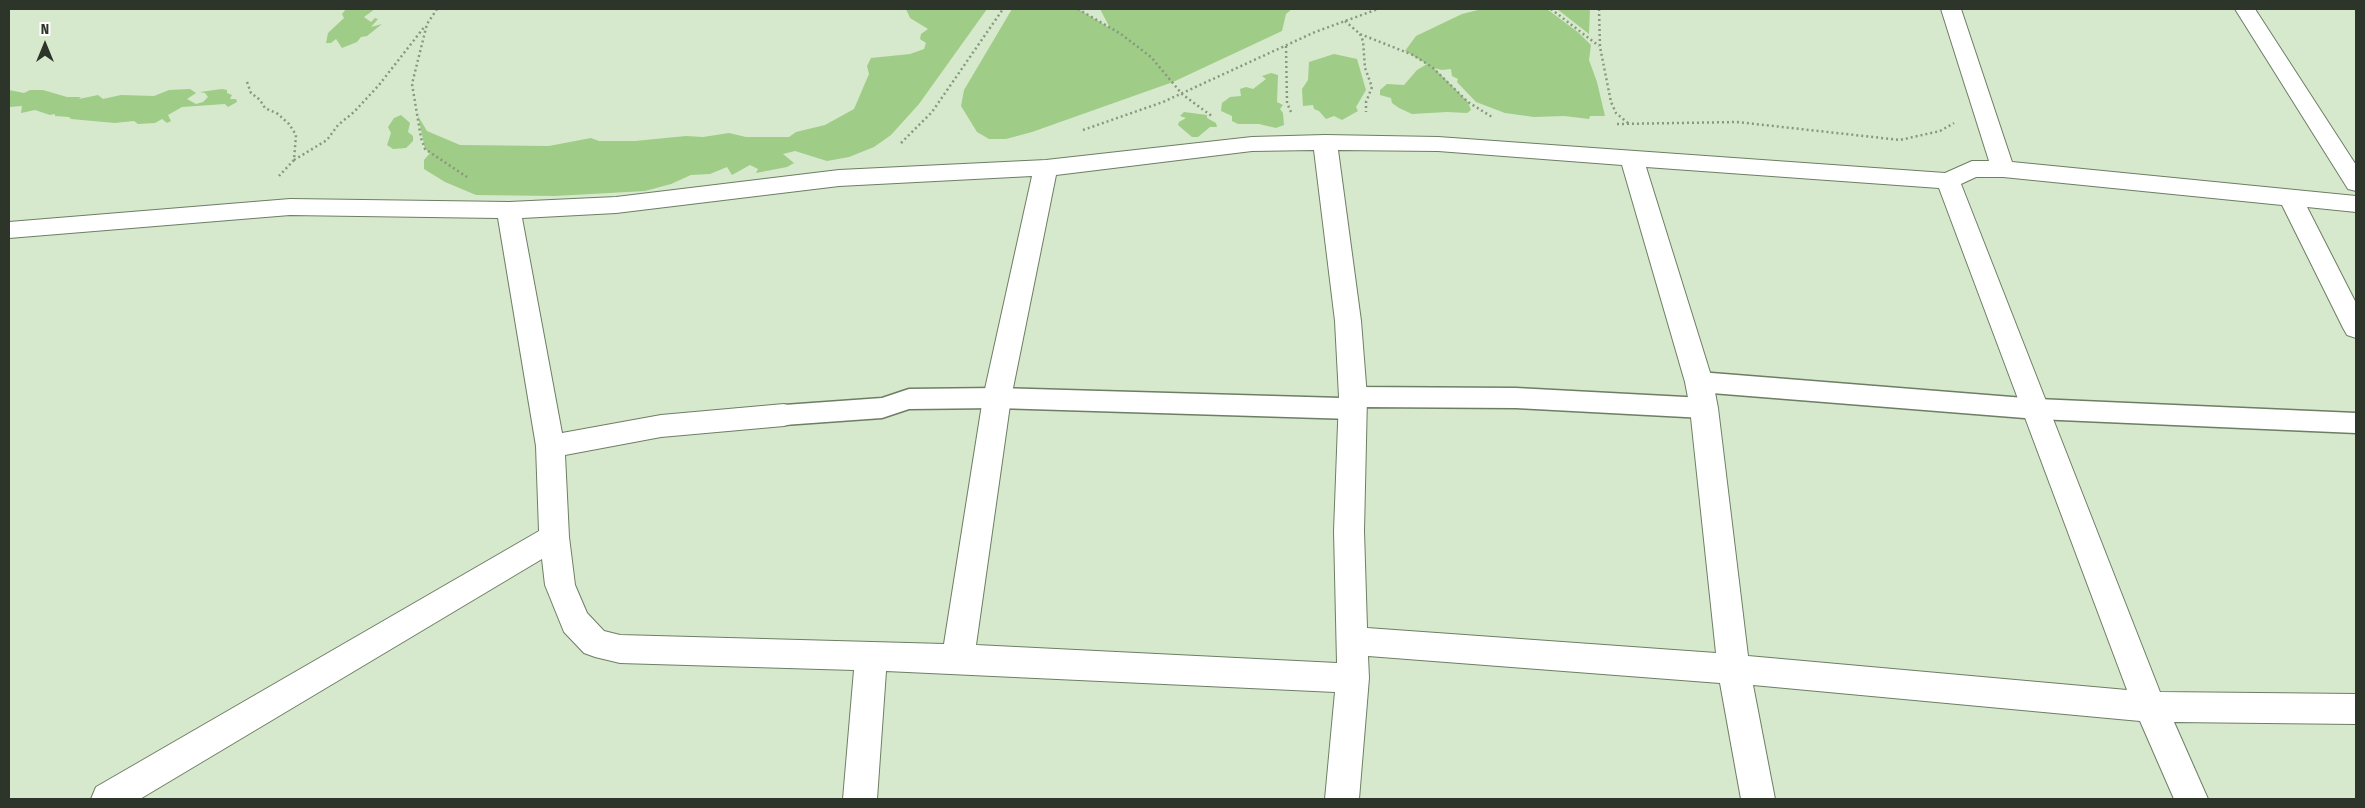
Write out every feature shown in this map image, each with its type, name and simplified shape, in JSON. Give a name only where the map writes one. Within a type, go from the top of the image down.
[{"type":"street","points":[[1951,9],[2003,169]]},
{"type":"street","points":[[2245,9],[2356,183]]},
{"type":"street","points":[[1325,142],[1348,321],[1352,403],[1349,531],[1353,678],[1342,799]]},
{"type":"street","points":[[9,230],[290,207],[509,210],[616,204],[839,178],[1046,168],[1252,144],[1325,142],[1438,144],[1948,181],[1972,169],[2003,169],[2356,204]]},
{"type":"street","points":[[1632,158],[1702,395],[1734,669],[1758,799]]},
{"type":"street","points":[[958,659],[997,398],[1046,168]]},
{"type":"street","points":[[1948,181],[2150,707],[2191,799]]},
{"type":"street","points":[[2290,197],[2356,328]]},
{"type":"street","points":[[509,210],[550,446],[554,537],[560,586],[575,622],[595,644],[620,649],[871,658],[958,659],[1353,678]]},
{"type":"street","points":[[550,446],[661,426],[784,415]]},
{"type":"street","points":[[108,799],[554,537]]},
{"type":"street","points":[[1353,641],[1734,669],[2150,707],[2356,709]]},
{"type":"street","points":[[860,799],[871,658]]},
{"type":"lane","points":[[784,415],[882,408],[909,399],[997,398],[1352,403],[1702,395],[2356,423]]},
{"type":"path","points":[[250,210],[294,160],[327,140],[338,125],[354,112],[379,85],[437,9]]},
{"type":"path","points":[[901,143],[932,112],[1003,9]]},
{"type":"path","points":[[1078,9],[1121,34],[1151,57],[1182,94],[1252,144]]},
{"type":"path","points":[[1074,132],[1182,94],[1286,46],[1378,9]]},
{"type":"path","points":[[1551,9],[1600,47]]},
{"type":"path","points":[[1599,9],[1600,47],[1611,102],[1616,113],[1629,124]]},
{"type":"path","points":[[1345,21],[1360,34],[1413,55],[1432,67],[1468,102],[1499,121],[1491,121]]},
{"type":"path","points":[[427,24],[412,84],[425,149],[496,196],[509,210]]},
{"type":"path","points":[[1360,34],[1363,41],[1365,68],[1372,87],[1366,102],[1365,114]]},
{"type":"path","points":[[1286,46],[1287,103],[1292,116]]},
{"type":"path","points":[[247,82],[251,93],[260,100],[265,108],[278,114],[289,124],[296,135],[294,160]]},
{"type":"path","points":[[1610,124],[1737,122],[1866,138],[1900,140],[1940,131],[1983,107]]},
{"type":"green space","points":[[346,9],[375,9],[364,17],[371,22],[375,18],[378,19],[371,27],[382,24],[367,36],[361,37],[357,42],[342,48],[336,39],[331,43],[326,43],[328,33],[344,18],[342,14]]},
{"type":"green space","points":[[906,9],[987,9],[919,104],[891,135],[874,147],[849,157],[827,161],[795,151],[783,154],[794,163],[787,167],[756,173],[758,169],[750,165],[732,175],[727,167],[710,174],[691,175],[671,184],[645,191],[555,196],[476,195],[445,182],[424,169],[424,160],[430,153],[425,149],[418,116],[427,131],[460,145],[549,146],[591,138],[599,141],[635,141],[686,136],[703,137],[729,133],[746,137],[789,137],[796,132],[825,125],[854,109],[869,74],[867,66],[871,58],[910,54],[924,49],[926,43],[920,39],[921,34],[928,29],[910,18]]},
{"type":"green space","points":[[1012,9],[1078,9],[1110,28],[1100,9],[1292,9],[1286,14],[1282,31],[1173,82],[1032,132],[1006,139],[989,139],[977,132],[961,106],[964,90]]},
{"type":"green space","points":[[1482,9],[1547,9],[1579,33],[1591,45],[1589,60],[1597,82],[1605,116],[1590,116],[1589,119],[1564,116],[1534,117],[1505,113],[1476,102],[1457,82],[1458,79],[1452,76],[1451,69],[1442,70],[1434,68],[1468,102],[1471,110],[1467,113],[1412,114],[1392,103],[1391,98],[1380,95],[1380,90],[1387,84],[1404,85],[1417,70],[1427,64],[1405,51],[1416,36],[1462,14]]},
{"type":"green space","points":[[1557,9],[1590,9],[1589,34]]},
{"type":"green space","points":[[1334,54],[1357,59],[1366,90],[1356,107],[1358,111],[1342,120],[1334,116],[1326,119],[1319,111],[1314,109],[1313,105],[1303,106],[1302,89],[1308,80],[1309,62]]},
{"type":"green space","points":[[1271,73],[1278,75],[1277,102],[1283,105],[1280,109],[1283,113],[1284,125],[1276,128],[1259,124],[1238,124],[1232,121],[1232,116],[1221,111],[1222,103],[1230,97],[1241,96],[1240,89],[1246,87],[1253,89],[1266,79],[1262,76]]},
{"type":"green space","points":[[190,89],[196,93],[187,99],[196,104],[203,102],[208,97],[205,93],[200,92],[222,89],[227,90],[227,93],[232,95],[230,99],[236,99],[237,102],[228,107],[225,104],[182,107],[168,115],[171,121],[167,123],[162,119],[155,123],[138,124],[134,121],[115,123],[71,119],[35,110],[21,113],[22,106],[9,107],[9,90],[24,93],[30,90],[43,90],[67,97],[81,97],[79,99],[98,95],[103,99],[121,95],[154,96],[169,90]]},
{"type":"green space","points":[[1184,112],[1207,115],[1207,118],[1216,123],[1217,127],[1210,127],[1198,137],[1192,137],[1178,125],[1179,122],[1186,118],[1180,116]]},
{"type":"green space","points":[[401,115],[410,123],[408,132],[413,136],[413,141],[406,148],[393,149],[387,145],[391,133],[388,127],[394,118]]}]
